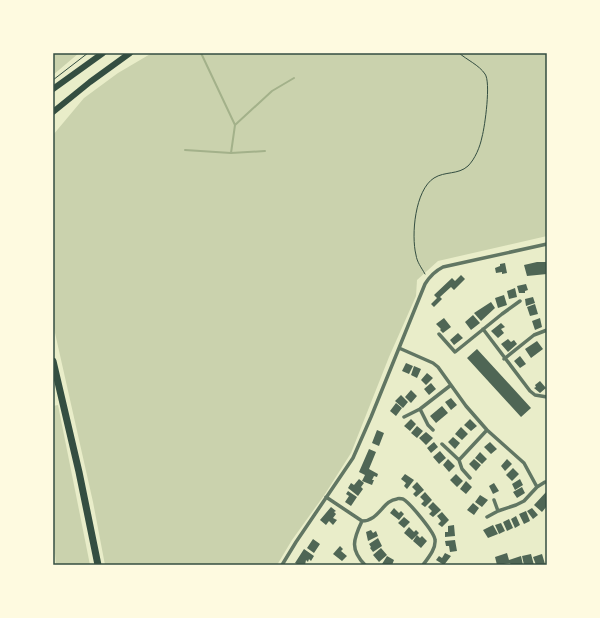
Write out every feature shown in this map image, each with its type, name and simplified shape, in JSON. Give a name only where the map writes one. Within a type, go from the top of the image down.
[{"type":"highway","points":[[53,89],[103,53]]},
{"type":"highway","points":[[53,112],[84,86],[130,53]]},
{"type":"highway","points":[[53,361],[79,472],[98,565]]},
{"type":"street","points":[[282,565],[353,458],[428,279],[444,267],[547,244]]},
{"type":"street","points":[[439,334],[455,352],[520,301]]},
{"type":"street","points":[[483,329],[504,359],[530,391],[535,395],[547,397]]},
{"type":"street","points":[[504,359],[534,335],[547,330]]},
{"type":"street","points":[[399,348],[433,363],[438,367],[487,430],[524,463],[537,487]]},
{"type":"street","points":[[404,417],[420,409],[451,385]]},
{"type":"street","points":[[420,409],[428,425],[433,430]]},
{"type":"street","points":[[459,460],[487,430]]},
{"type":"street","points":[[442,444],[459,460],[465,474],[470,478]]},
{"type":"street","points":[[487,517],[498,511],[516,505],[524,500],[544,482]]},
{"type":"street","points":[[326,497],[362,521],[370,520],[376,516],[395,498],[402,499],[432,532],[435,539],[434,546],[423,565]]},
{"type":"street","points":[[494,500],[498,511]]},
{"type":"street","points":[[362,521],[356,534],[354,544],[357,555],[365,565]]},
{"type":"path","points":[[53,80],[88,53]]},
{"type":"path","points":[[428,279],[418,263],[415,254],[413,230],[421,197],[434,178],[444,174],[455,173],[468,166],[478,150],[483,135],[488,90],[487,78],[485,73],[459,53]]},
{"type":"green space","points":[[53,53],[79,53],[53,75]]},
{"type":"green space","points":[[152,53],[547,53],[547,236],[438,261],[417,280],[416,296],[389,357],[351,453],[325,494],[292,540],[277,565],[105,565],[93,502],[53,324],[53,135],[84,98],[118,73]]},
{"type":"green space","points":[[58,405],[90,565],[56,565],[53,530],[53,406]]},
{"type":"building","points":[[537,262],[547,262],[547,274],[527,276],[524,265]]},
{"type":"building","points":[[505,263],[507,273],[496,273],[495,268],[500,266],[500,264]]},
{"type":"building","points":[[461,275],[465,279],[454,290],[451,287],[440,297],[442,299],[434,307],[431,304],[437,298],[434,295],[452,278],[455,281]]},
{"type":"building","points":[[526,284],[528,290],[525,291],[525,293],[519,293],[517,286]]},
{"type":"building","points":[[515,288],[517,297],[509,299],[507,291]]},
{"type":"building","points":[[504,295],[507,305],[498,308],[495,298]]},
{"type":"building","points":[[533,297],[535,303],[526,306],[525,299]]},
{"type":"building","points":[[491,302],[495,308],[481,321],[474,313]]},
{"type":"building","points":[[535,304],[538,314],[530,316],[527,307]]},
{"type":"building","points":[[473,315],[480,323],[471,330],[465,322]]},
{"type":"building","points":[[444,318],[451,327],[443,333],[436,324]]},
{"type":"building","points":[[540,318],[542,327],[535,330],[532,321]]},
{"type":"building","points":[[501,323],[505,327],[501,329],[504,333],[498,338],[491,331]]},
{"type":"building","points":[[458,333],[463,338],[454,345],[450,340]]},
{"type":"building","points":[[508,339],[511,342],[514,340],[517,344],[508,352],[501,344]]},
{"type":"building","points":[[537,341],[543,349],[531,358],[525,349]]},
{"type":"building","points":[[477,349],[531,408],[521,417],[467,358]]},
{"type":"building","points":[[520,356],[526,364],[520,368],[514,361]]},
{"type":"building","points":[[406,363],[413,366],[409,374],[402,371]]},
{"type":"building","points":[[414,366],[421,369],[417,378],[411,375]]},
{"type":"building","points":[[427,373],[433,378],[426,385],[421,380]]},
{"type":"building","points":[[540,381],[546,388],[540,393],[534,388]]},
{"type":"building","points":[[431,383],[436,389],[429,395],[424,389]]},
{"type":"building","points":[[411,390],[417,396],[411,403],[405,397]]},
{"type":"building","points":[[401,395],[408,402],[403,408],[395,401]]},
{"type":"building","points":[[451,398],[457,405],[451,410],[445,402]]},
{"type":"building","points":[[396,403],[402,408],[396,416],[390,411]]},
{"type":"building","points":[[442,406],[448,413],[442,418],[436,411]]},
{"type":"building","points":[[436,411],[442,418],[436,423],[430,416]]},
{"type":"building","points":[[411,419],[416,424],[410,431],[404,426]]},
{"type":"building","points":[[470,419],[477,426],[471,431],[464,425]]},
{"type":"building","points":[[417,426],[423,431],[417,438],[411,433]]},
{"type":"building","points":[[461,427],[468,434],[462,440],[455,434]]},
{"type":"building","points":[[377,430],[384,433],[379,446],[372,443]]},
{"type":"building","points":[[426,432],[433,438],[426,445],[419,438]]},
{"type":"building","points":[[453,437],[460,443],[455,449],[448,442]]},
{"type":"building","points":[[434,442],[438,447],[431,453],[427,448]]},
{"type":"building","points":[[490,442],[497,449],[491,454],[484,447]]},
{"type":"building","points":[[369,449],[376,452],[369,469],[378,474],[377,477],[374,476],[372,485],[362,481],[365,475],[359,472]]},
{"type":"building","points":[[440,451],[446,458],[439,464],[433,457]]},
{"type":"building","points":[[480,452],[487,459],[482,464],[475,458]]},
{"type":"building","points":[[448,459],[455,466],[449,472],[443,465]]},
{"type":"building","points":[[474,459],[481,465],[476,471],[469,464]]},
{"type":"building","points":[[507,459],[512,464],[505,471],[501,466]]},
{"type":"building","points":[[513,468],[519,474],[512,481],[506,475]]},
{"type":"building","points":[[405,474],[414,480],[407,489],[404,486],[406,483],[401,479]]},
{"type":"building","points":[[456,474],[463,481],[457,487],[450,480]]},
{"type":"building","points":[[359,479],[364,483],[361,487],[363,489],[358,496],[348,488],[351,483],[354,485]]},
{"type":"building","points":[[520,479],[523,485],[515,490],[512,484]]},
{"type":"building","points":[[466,481],[472,487],[466,494],[460,489]]},
{"type":"building","points":[[417,482],[424,490],[416,497],[413,494],[416,491],[412,487]]},
{"type":"building","points":[[494,483],[499,491],[493,494],[489,486]]},
{"type":"building","points":[[522,487],[525,493],[517,498],[513,492]]},
{"type":"building","points":[[348,491],[357,497],[351,506],[345,502],[349,496],[346,494]]},
{"type":"building","points":[[547,491],[547,506],[542,512],[534,505]]},
{"type":"building","points":[[425,492],[432,500],[425,507],[421,504],[424,501],[420,497]]},
{"type":"building","points":[[480,495],[488,500],[482,507],[475,502]]},
{"type":"building","points":[[433,502],[441,510],[433,517],[429,514],[432,511],[428,507]]},
{"type":"building","points":[[473,503],[479,508],[474,515],[467,510]]},
{"type":"building","points":[[331,507],[336,511],[334,512],[336,514],[333,518],[337,520],[333,525],[329,521],[326,525],[320,520]]},
{"type":"building","points":[[394,508],[399,513],[401,511],[404,514],[399,520],[390,513]]},
{"type":"building","points":[[532,508],[538,515],[533,519],[527,511]]},
{"type":"building","points":[[526,511],[530,521],[524,524],[519,514]]},
{"type":"building","points":[[442,512],[449,520],[442,527],[438,524],[441,521],[437,516]]},
{"type":"building","points":[[516,516],[520,525],[515,528],[511,519]]},
{"type":"building","points":[[404,517],[410,522],[404,528],[398,523]]},
{"type":"building","points":[[509,519],[513,528],[507,531],[503,522]]},
{"type":"building","points":[[501,523],[505,531],[499,534],[495,525]]},
{"type":"building","points":[[454,525],[455,536],[445,537],[445,532],[448,532],[448,526]]},
{"type":"building","points":[[493,525],[498,534],[488,538],[483,530]]},
{"type":"building","points":[[409,527],[414,532],[416,530],[419,533],[412,540],[404,533]]},
{"type":"building","points":[[371,530],[373,533],[376,531],[378,536],[368,541],[366,532]]},
{"type":"building","points":[[417,535],[420,538],[422,536],[427,541],[421,548],[413,541]]},
{"type":"building","points":[[378,538],[382,546],[373,552],[369,544]]},
{"type":"building","points":[[313,539],[320,544],[314,553],[307,548]]},
{"type":"building","points":[[455,540],[457,551],[450,552],[449,546],[446,546],[445,541]]},
{"type":"building","points":[[340,546],[343,549],[341,551],[347,556],[342,561],[333,554]]},
{"type":"building","points":[[381,548],[387,555],[379,562],[373,555]]},
{"type":"building","points":[[304,549],[314,556],[311,561],[309,559],[308,562],[306,560],[305,565],[299,565],[295,563]]},
{"type":"building","points":[[445,553],[451,556],[444,565],[436,560],[439,556],[442,558]]},
{"type":"building","points":[[507,553],[509,560],[521,556],[523,565],[511,565],[510,563],[497,565],[495,557]]},
{"type":"building","points":[[531,554],[534,565],[524,565],[522,556]]},
{"type":"building","points":[[542,554],[545,564],[536,565],[533,557]]},
{"type":"building","points":[[387,556],[394,560],[392,565],[382,564]]},
{"type":"waterway","points":[[201,53],[235,125],[231,153]]},
{"type":"waterway","points":[[235,125],[272,91],[294,78]]},
{"type":"waterway","points":[[185,150],[231,153],[265,151]]}]
